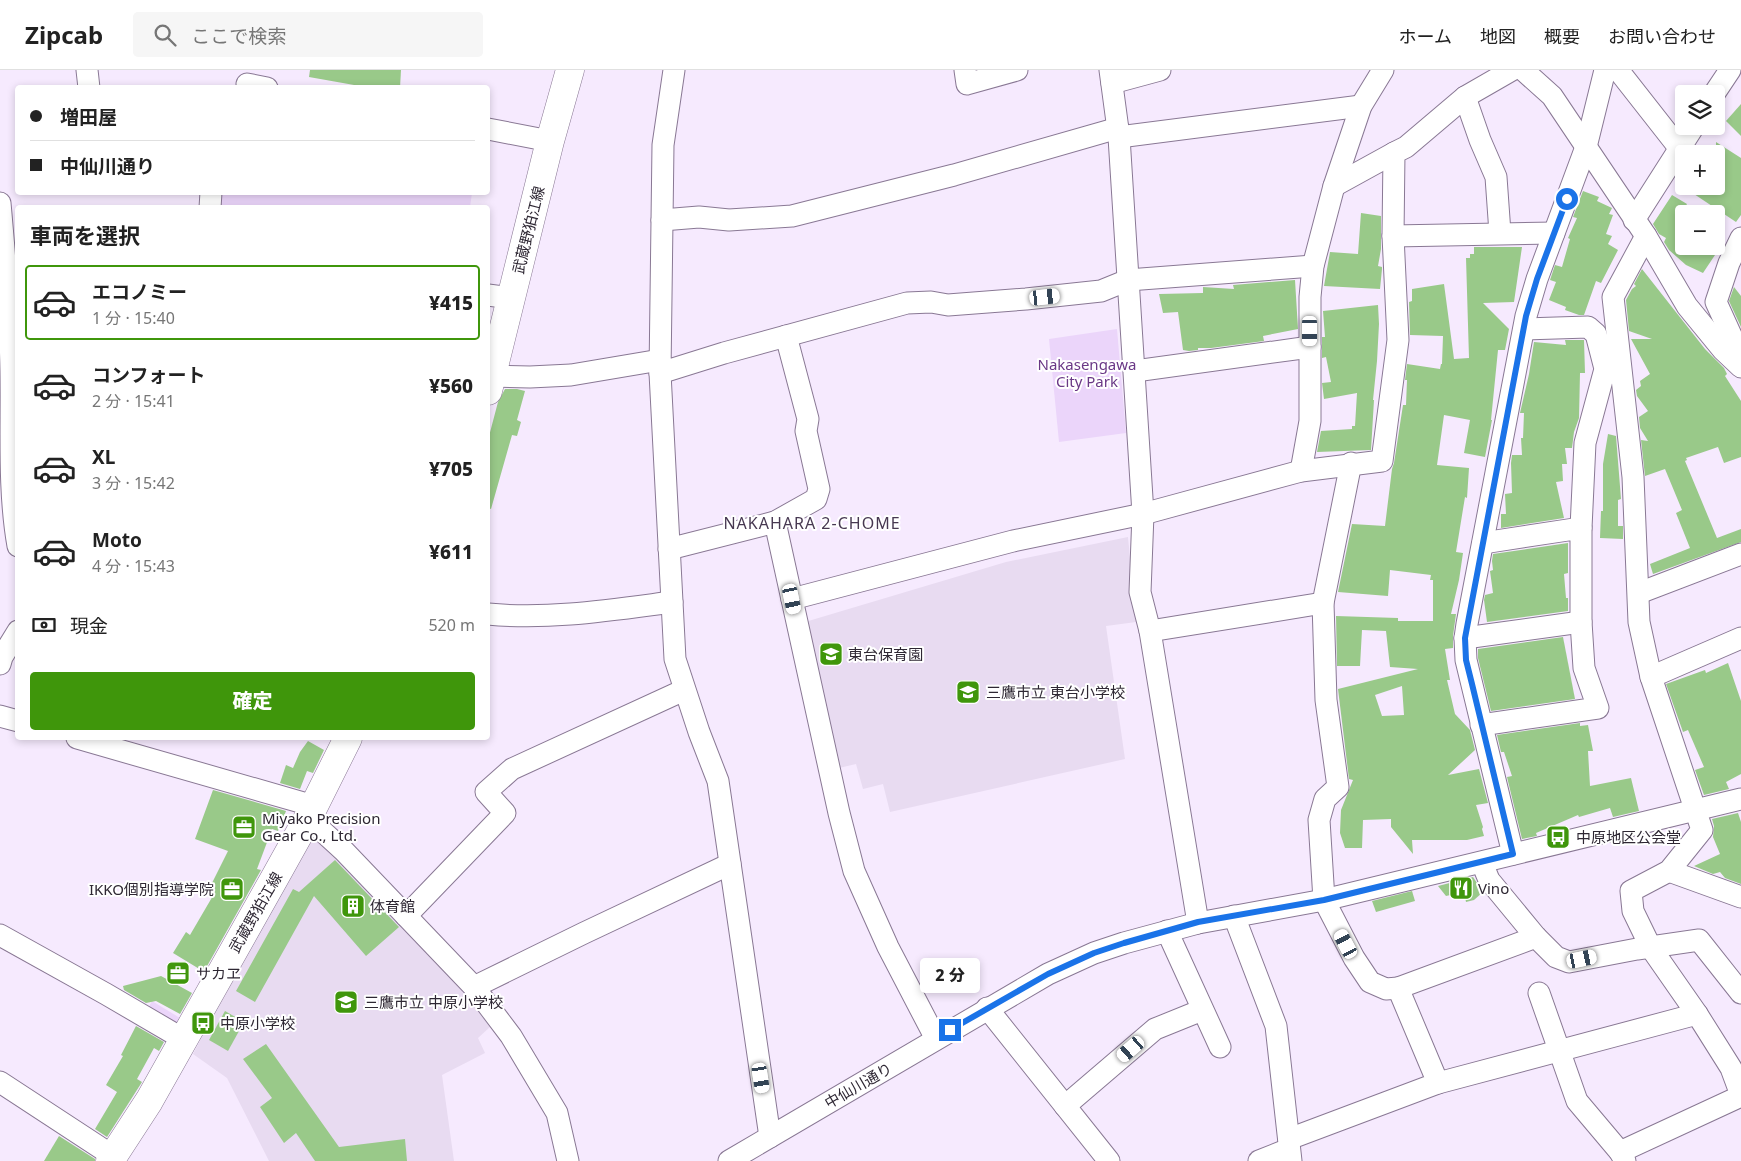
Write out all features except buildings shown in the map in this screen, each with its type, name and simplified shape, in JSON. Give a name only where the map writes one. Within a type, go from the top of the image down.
[{"type":"main road","name":"武蔵野狛江線","points":[[490,383],[499,297],[550,141],[570,70]]},
{"type":"main road","name":"武蔵野狛江線","points":[[111,1158],[149,1100],[311,812],[347,740]]},
{"type":"street","points":[[87,70],[89,85]]},
{"type":"street","points":[[674,70],[663,145],[660,367],[675,660],[684,690],[718,781],[770,1137]]},
{"type":"street","points":[[965,70],[967,84],[1017,70]]},
{"type":"street","points":[[1160,70],[1111,76],[1119,133],[1144,514],[1140,592],[1150,631],[1198,922]]},
{"type":"street","points":[[1301,471],[1310,421],[1310,297],[1313,266],[1334,186],[1360,106],[1383,70]]},
{"type":"street","points":[[1334,186],[1406,147],[1465,97],[1512,70]]},
{"type":"street","points":[[1523,70],[1552,96],[1640,228],[1687,306],[1723,350],[1741,367]]},
{"type":"street","points":[[1513,854],[1466,660],[1465,638],[1528,307],[1586,146],[1605,70]]},
{"type":"street","points":[[1618,70],[1677,145]]},
{"type":"street","points":[[1465,97],[1480,140],[1496,177],[1500,234]]},
{"type":"street","points":[[662,220],[699,216],[729,220],[792,216],[1119,133],[1360,106]]},
{"type":"street","points":[[490,129],[550,141]]},
{"type":"street","points":[[792,599],[1012,541],[1144,514],[1301,471],[1351,463],[1382,461],[1398,340],[1393,236],[1394,153]]},
{"type":"street","points":[[1539,993],[1577,1101],[1622,1157],[1741,1096],[1731,1068],[1697,1014],[1651,948],[1633,911],[1631,891],[1669,871],[1702,830],[1651,677],[1640,622],[1633,478],[1613,297],[1640,228],[1675,159]]},
{"type":"street","points":[[0,203],[8,270],[14,368],[12,488],[15,530]]},
{"type":"street","points":[[1393,236],[1554,234]]},
{"type":"street","points":[[1741,238],[1729,263],[1716,302],[1741,357]]},
{"type":"street","points":[[490,383],[530,377],[660,367],[724,353],[907,303],[931,302],[948,305],[1026,299],[1101,291],[1128,280],[1313,266]]},
{"type":"street","points":[[1481,725],[1598,708],[1584,668],[1581,622],[1581,528],[1585,443],[1605,369],[1596,334],[1588,327],[1524,329]]},
{"type":"street","points":[[669,549],[775,522],[816,498],[820,489],[806,431],[808,419],[786,336]]},
{"type":"street","points":[[1135,371],[1310,348]]},
{"type":"street","points":[[1351,463],[1323,604],[1326,700],[1338,787],[1325,799],[1319,820],[1324,900],[1354,958],[1370,982],[1386,989],[1398,988],[1536,937]]},
{"type":"street","points":[[775,522],[839,812],[854,871],[888,947],[936,1039]]},
{"type":"street","points":[[1483,543],[1581,528]]},
{"type":"street","points":[[1639,593],[1741,554]]},
{"type":"street","points":[[490,614],[543,616],[672,602]]},
{"type":"street","points":[[1150,631],[1323,604]]},
{"type":"street","points":[[1465,638],[1581,622]]},
{"type":"street","points":[[1,659],[15,636]]},
{"type":"street","points":[[1651,677],[1741,638]]},
{"type":"street","points":[[406,916],[505,814],[486,792],[512,768],[684,690]]},
{"type":"street","points":[[0,716],[15,720]]},
{"type":"street","points":[[83,740],[311,812],[344,852],[474,987],[511,1036],[558,1112],[568,1161]]},
{"type":"street","name":"中仙川通り","points":[[728,1161],[988,1008],[1048,974],[1094,953],[1198,922],[1324,900],[1741,799]]},
{"type":"street","points":[[1482,863],[1489,880],[1556,958],[1569,962],[1699,940],[1741,993]]},
{"type":"street","points":[[474,987],[730,864]]},
{"type":"street","points":[[1669,871],[1741,897]]},
{"type":"street","points":[[1234,916],[1276,1026],[1290,1150]]},
{"type":"street","points":[[1166,931],[1220,1047]]},
{"type":"street","points":[[0,935],[183,1039]]},
{"type":"street","points":[[1398,988],[1438,1082]]},
{"type":"street","points":[[988,1008],[1109,1161]]},
{"type":"street","points":[[1065,1106],[1154,1029],[1202,1010]]},
{"type":"street","points":[[1259,1161],[1290,1150],[1438,1082],[1697,1014]]},
{"type":"street","points":[[0,1082],[111,1158]]},
{"type":"shaded area","name":"三鷹市立 東台小学校","points":[[1128,537],[1136,622],[1106,626],[1125,759],[890,812],[883,784],[863,789],[856,764],[839,768],[805,622],[1006,562]]},
{"type":"shaded area","name":"三鷹市立 中原小学校","points":[[312,829],[450,976],[490,1027],[478,1038],[485,1053],[442,1075],[454,1161],[269,1161],[227,1078],[193,1054]]},
{"type":"green space","points":[[219,195],[472,195],[470,205],[219,205]]},
{"type":"green space","name":"Nakasengawa City Park","points":[[1117,329],[1126,433],[1059,442],[1049,339]]},
{"type":"green space","points":[[152,1001],[180,1018],[175,1027],[147,1010]]},
{"type":"place","name":"東台保育園","points":[[831,654]]},
{"type":"place","name":"三鷹市立 東台小学校","points":[[968,692]]},
{"type":"place","name":"Miyako Precision Gear Co., Ltd.","points":[[244,827]]},
{"type":"place","name":"中原地区公会堂","points":[[1558,837]]},
{"type":"place","name":"Vino","points":[[1461,888]]},
{"type":"place","name":"IKKO個別指導学院","points":[[232,889]]},
{"type":"place","name":"体育館","points":[[353,906]]},
{"type":"place","name":"サカヱ","points":[[178,973]]},
{"type":"place","name":"三鷹市立 中原小学校","points":[[346,1002]]},
{"type":"place","name":"中原小学校","points":[[203,1023]]},
{"type":"district","name":"NAKAHARA 2-CHOME","points":[[812,523]]},
{"type":"route","points":[[950,1030],[1048,974],[1094,953],[1124,943],[1198,922],[1324,900],[1513,854],[1466,660],[1465,638],[1526,316],[1537,279],[1567,199]]}]
